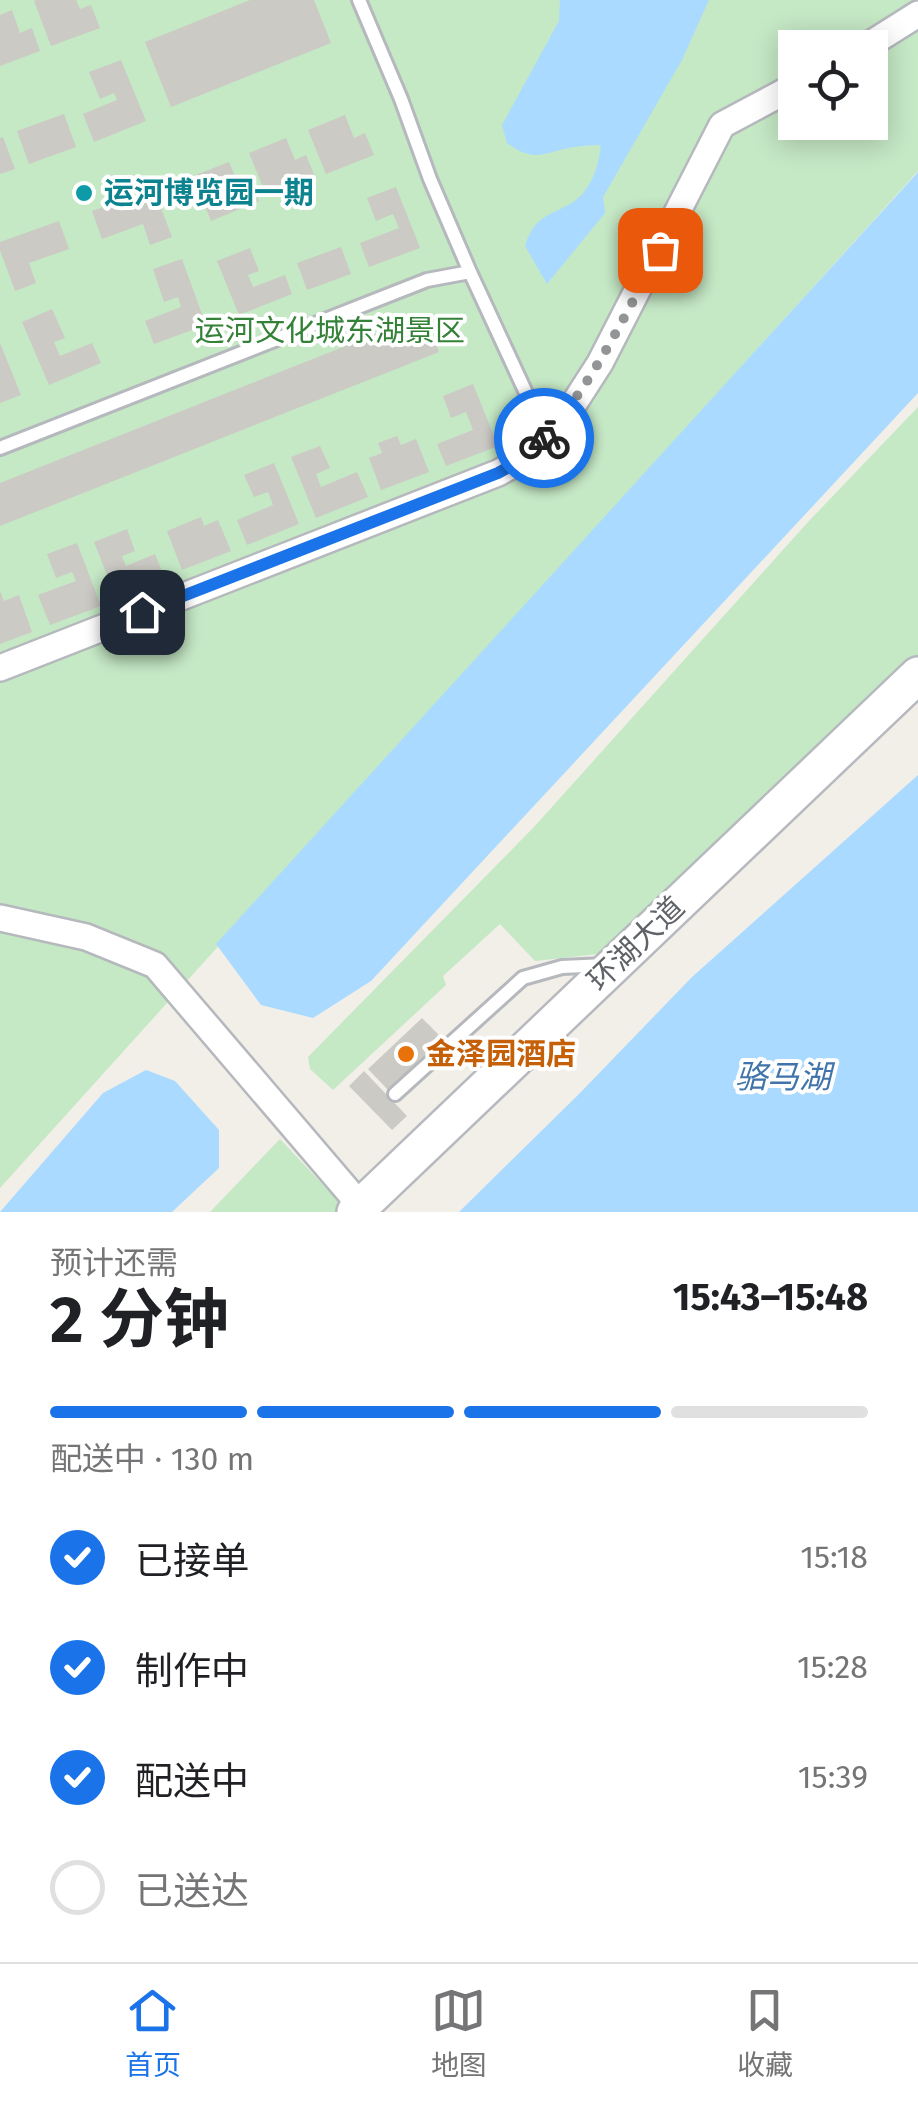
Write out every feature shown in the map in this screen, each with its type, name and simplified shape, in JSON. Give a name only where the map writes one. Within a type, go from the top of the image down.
[{"type":"main road","name":"环湖大道","points":[[358,1209],[918,675]]},
{"type":"street","points":[[888,33],[918,14]]},
{"type":"street","points":[[0,668],[498,473],[526,456],[573,405],[600,362],[722,125],[778,95]]},
{"type":"street","points":[[0,918],[86,937],[155,965],[358,1209]]},
{"type":"lane","points":[[359,0],[430,179],[546,436]]},
{"type":"lane","points":[[0,448],[427,280],[470,272]]},
{"type":"lane","points":[[395,1094],[523,978],[562,967],[614,965]]},
{"type":"green space","name":"运河文化城东湖景区","points":[[0,0],[918,0],[918,171],[0,1188]]},
{"type":"green space","points":[[918,407],[918,661],[607,953],[535,961],[500,924],[443,976],[446,985],[333,1090],[310,1069],[308,1057],[534,827],[808,522]]},
{"type":"green space","points":[[280,1139],[342,1205],[336,1212],[210,1212]]},
{"type":"water","points":[[560,0],[709,0],[682,60],[603,197],[605,213],[547,284],[525,246],[530,233],[536,224],[584,192],[596,170],[601,145],[530,154],[507,143],[502,125],[559,21]]},
{"type":"water","points":[[918,172],[918,393],[371,981],[313,1018],[261,1005],[216,944]]},
{"type":"water","name":"骆马湖","points":[[918,775],[918,1212],[459,1212],[692,977]]},
{"type":"water","points":[[146,1070],[175,1081],[219,1130],[219,1168],[172,1212],[0,1212],[103,1093]]},
{"type":"building","points":[[76,0],[80,9],[91,5],[100,28],[51,46],[34,1]]},
{"type":"building","points":[[250,0],[314,0],[331,43],[171,107],[145,42]]},
{"type":"building","points":[[12,10],[20,33],[32,28],[40,51],[0,66],[0,15]]},
{"type":"building","points":[[121,60],[146,121],[94,142],[83,114],[117,100],[114,93],[100,99],[89,72]]},
{"type":"building","points":[[64,114],[76,147],[29,164],[17,131]]},
{"type":"building","points":[[345,115],[354,138],[365,133],[374,155],[326,174],[308,130]]},
{"type":"building","points":[[3,137],[15,169],[0,174],[0,138]]},
{"type":"building","points":[[286,138],[295,160],[306,155],[315,177],[267,197],[249,153]]},
{"type":"building","points":[[229,162],[238,183],[250,179],[259,201],[211,221],[193,176]]},
{"type":"building","points":[[396,187],[420,248],[369,267],[360,243],[399,228],[393,214],[376,221],[367,198]]},
{"type":"building","points":[[154,189],[172,237],[150,245],[143,224],[102,239],[92,211]]},
{"type":"building","points":[[59,221],[69,249],[29,263],[36,283],[15,291],[0,242]]},
{"type":"building","points":[[341,247],[351,274],[307,290],[297,263]]},
{"type":"building","points":[[250,248],[259,271],[248,275],[253,287],[285,275],[292,294],[239,315],[217,261]]},
{"type":"building","points":[[182,259],[206,325],[154,344],[145,321],[181,307],[178,297],[164,302],[153,269]]},
{"type":"building","points":[[52,309],[65,338],[54,342],[60,356],[92,343],[101,363],[49,385],[22,322]]},
{"type":"building","points":[[424,315],[439,352],[0,526],[0,483]]},
{"type":"building","points":[[0,343],[21,395],[0,403]]},
{"type":"building","points":[[473,384],[498,446],[446,466],[437,444],[473,430],[466,412],[451,418],[443,396]]},
{"type":"building","points":[[397,436],[401,445],[416,439],[429,472],[381,490],[369,458],[382,453],[378,443]]},
{"type":"building","points":[[320,446],[330,468],[316,474],[321,487],[357,472],[368,497],[316,518],[291,457]]},
{"type":"building","points":[[274,463],[299,524],[247,545],[237,520],[273,505],[268,492],[254,497],[244,475]]},
{"type":"building","points":[[201,517],[204,526],[218,520],[231,551],[182,570],[167,531]]},
{"type":"building","points":[[127,529],[135,551],[122,556],[126,566],[155,554],[165,579],[116,598],[94,542]]},
{"type":"building","points":[[77,543],[101,606],[50,625],[38,595],[76,581],[72,572],[56,578],[47,554]]},
{"type":"building","points":[[0,591],[4,601],[19,595],[32,632],[0,644]]},
{"type":"building","points":[[422,1018],[442,1038],[388,1090],[368,1069]]},
{"type":"building","points":[[364,1071],[407,1116],[392,1130],[349,1086]]},
{"type":"way so far","points":[[544,438],[573,405],[600,362],[660,250]]},
{"type":"place","name":"运河博览园一期","points":[[84,193]]},
{"type":"place","name":"金泽园酒店","points":[[406,1054]]},
{"type":"route","points":[[142,612],[498,473],[534,450],[544,438]]}]
